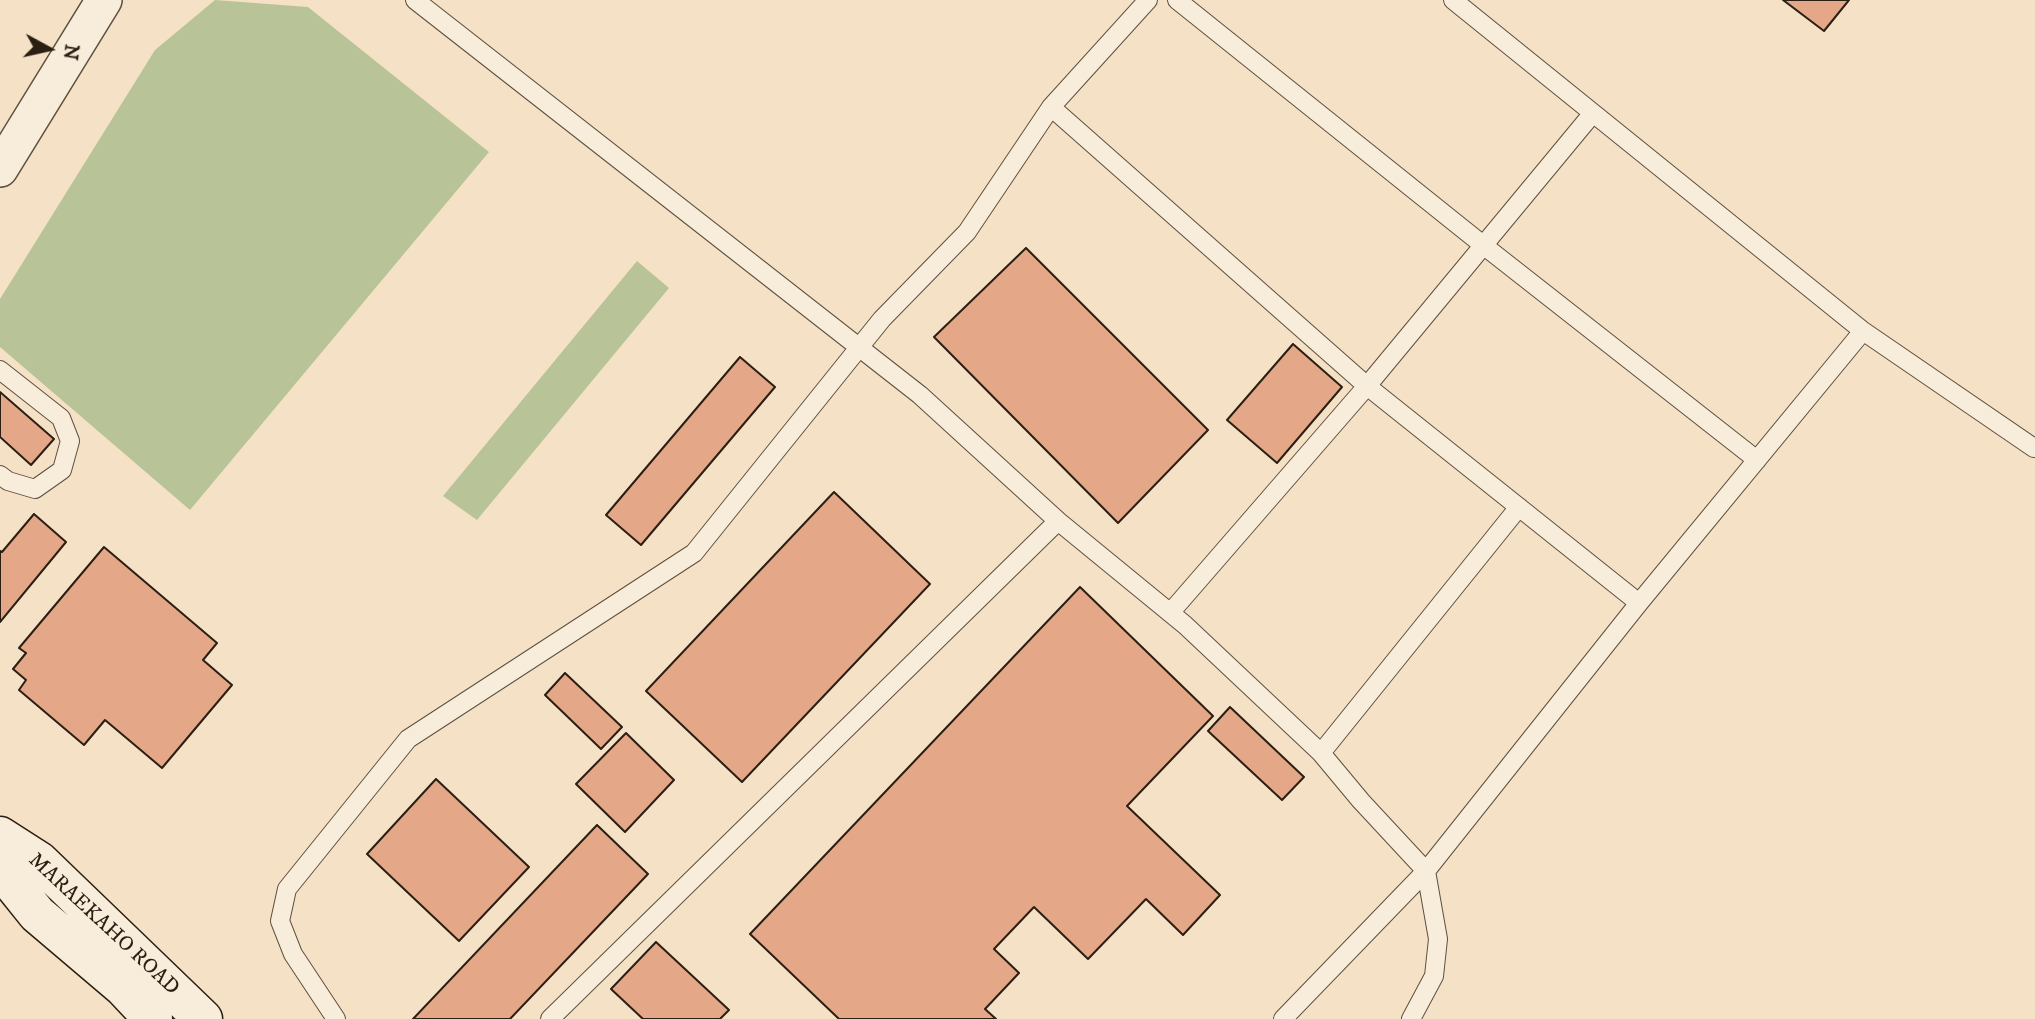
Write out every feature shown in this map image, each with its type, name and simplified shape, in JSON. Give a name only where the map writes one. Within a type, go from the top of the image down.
[{"type":"main road","name":"MARAEKAHO ROAD","points":[[0,836],[39,861],[203,1019]]},
{"type":"main road","points":[[0,868],[37,914],[123,987],[153,1019]]},
{"type":"street","points":[[0,169],[104,0]]},
{"type":"lane","points":[[415,0],[920,395],[1058,521],[1185,625],[1321,753],[1361,802],[1426,871],[1438,939],[1434,976],[1411,1019]]},
{"type":"lane","points":[[336,1019],[293,954],[280,921],[287,890],[408,739],[694,553],[882,319],[967,232],[1051,107],[1148,0]]},
{"type":"lane","points":[[1177,0],[1757,460]]},
{"type":"lane","points":[[1454,0],[1863,331],[2034,448]]},
{"type":"lane","points":[[1051,107],[1367,386],[1639,603]]},
{"type":"lane","points":[[1170,613],[1367,386],[1593,113]]},
{"type":"lane","points":[[1283,1019],[1426,871],[1639,603],[1863,331]]},
{"type":"lane","points":[[0,370],[61,418],[70,441],[62,470],[35,489],[8,481],[0,475]]},
{"type":"lane","points":[[1321,753],[1519,507]]},
{"type":"lane","points":[[550,1019],[1058,521]]},
{"type":"green space","points":[[215,0],[308,7],[489,152],[190,510],[0,347],[0,299],[155,50]]},
{"type":"green space","points":[[637,261],[669,288],[477,520],[443,496]]},
{"type":"building","points":[[1783,0],[1849,0],[1824,31]]},
{"type":"building","points":[[1026,248],[1208,430],[1118,523],[934,337]]},
{"type":"building","points":[[1293,344],[1342,387],[1277,463],[1227,420]]},
{"type":"building","points":[[740,357],[775,387],[641,545],[606,515]]},
{"type":"building","points":[[0,392],[54,439],[31,465],[0,437]]},
{"type":"building","points":[[834,492],[930,584],[742,782],[646,691]]},
{"type":"building","points":[[34,514],[66,542],[0,622],[0,551],[2,552]]},
{"type":"building","points":[[104,547],[217,643],[203,660],[232,685],[162,768],[105,720],[84,745],[19,690],[26,680],[13,669],[26,653],[19,648]]},
{"type":"building","points":[[1080,587],[1213,716],[1127,806],[1220,895],[1183,935],[1146,899],[1088,959],[1034,907],[994,949],[1019,973],[985,1009],[996,1019],[839,1019],[750,934]]},
{"type":"building","points":[[565,673],[622,727],[601,749],[545,695]]},
{"type":"building","points":[[1230,707],[1304,777],[1282,800],[1208,731]]},
{"type":"building","points":[[626,733],[674,780],[625,832],[576,784]]},
{"type":"building","points":[[436,779],[529,867],[459,941],[367,854]]},
{"type":"building","points":[[597,825],[648,874],[510,1019],[413,1019]]},
{"type":"building","points":[[656,942],[729,1010],[720,1019],[643,1019],[611,989]]}]
